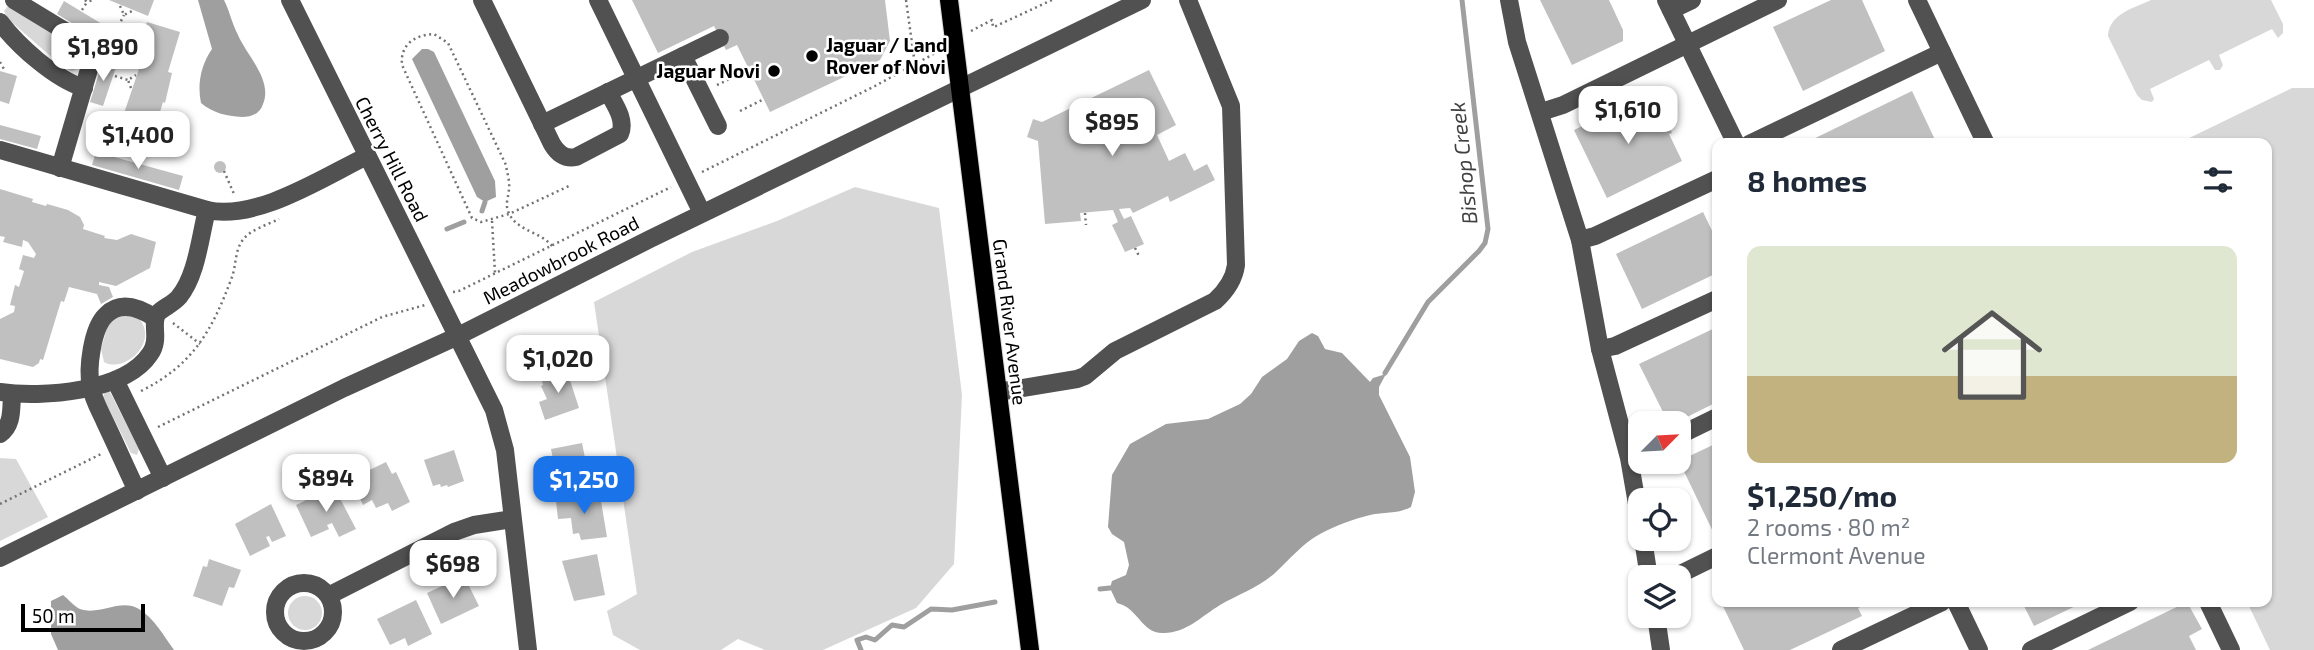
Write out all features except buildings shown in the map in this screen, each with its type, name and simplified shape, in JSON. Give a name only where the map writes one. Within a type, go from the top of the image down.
[{"type":"main road","name":"Grand River Avenue","points":[[949,0],[1030,650]]},
{"type":"street","points":[[14,0],[83,42],[92,59],[60,167]]},
{"type":"street","name":"Cherry Hill Road","points":[[290,0],[494,410],[505,450],[528,650]]},
{"type":"street","points":[[482,0],[556,151],[569,158],[576,157],[620,134],[622,120],[608,92]]},
{"type":"street","points":[[598,0],[702,213]]},
{"type":"street","points":[[998,391],[1068,382],[1085,376],[1115,351],[1215,301],[1234,276],[1236,265],[1231,106],[1188,0]]},
{"type":"street","points":[[1509,0],[1517,42],[1580,240],[1600,349],[1628,437]]},
{"type":"street","points":[[1692,0],[1669,5],[1732,138]]},
{"type":"street","points":[[1541,112],[1563,105],[1778,0]]},
{"type":"street","points":[[1917,0],[1983,138]]},
{"type":"street","name":"Meadowbrook Road","points":[[0,558],[1136,2]]},
{"type":"street","points":[[0,22],[18,42],[61,79],[84,88]]},
{"type":"street","points":[[542,124],[720,38]]},
{"type":"street","points":[[1762,138],[1942,52]]},
{"type":"street","points":[[683,56],[718,126]]},
{"type":"street","points":[[0,150],[207,211],[231,214],[255,208],[367,156]]},
{"type":"street","points":[[1580,240],[1595,236],[1712,181]]},
{"type":"street","points":[[0,434],[10,421],[6,393],[58,392],[90,387],[115,380],[149,357],[162,318],[159,312],[176,301],[187,285],[207,211]]},
{"type":"street","points":[[1600,349],[1615,346],[1712,301]]},
{"type":"street","points":[[137,491],[90,387],[92,347],[97,330],[105,316],[113,310],[130,307],[162,318]]},
{"type":"street","points":[[115,380],[163,478]]},
{"type":"street","points":[[1691,430],[1712,419]]},
{"type":"street","points":[[330,596],[454,532],[474,525],[512,519]]},
{"type":"street","points":[[1691,569],[1712,558]]},
{"type":"street","points":[[1841,650],[1931,607]]},
{"type":"street","points":[[1958,607],[1979,650]]},
{"type":"street","points":[[2041,648],[2120,607]]},
{"type":"street","points":[[2210,607],[2231,650]]},
{"type":"street","points":[[1658,628],[1661,650]]},
{"type":"path","points":[[82,10],[86,1],[93,0]]},
{"type":"path","points":[[906,0],[915,65]]},
{"type":"path","points":[[982,24],[992,20],[993,27],[996,26],[1052,0]]},
{"type":"path","points":[[120,6],[124,15]]},
{"type":"path","points":[[116,31],[124,15],[132,11]]},
{"type":"path","points":[[552,246],[539,234],[526,230],[509,215],[507,203],[510,186],[506,166],[448,43],[433,34],[419,37],[405,46],[401,56],[405,73],[462,193],[468,212],[476,221],[509,215],[569,186]]},
{"type":"path","points":[[122,41],[134,41],[141,36]]},
{"type":"path","points":[[134,41],[137,49]]},
{"type":"path","points":[[698,174],[931,56]]},
{"type":"path","points":[[0,62],[4,69]]},
{"type":"path","points":[[710,88],[749,70]]},
{"type":"path","points":[[115,76],[128,80],[136,75]]},
{"type":"path","points":[[128,80],[131,88]]},
{"type":"path","points":[[740,111],[764,99]]},
{"type":"path","points":[[113,117],[121,112]]},
{"type":"path","points":[[104,114],[113,117],[117,125]]},
{"type":"path","points":[[224,171],[237,201]]},
{"type":"path","points":[[454,291],[675,185]]},
{"type":"path","points":[[1085,213],[1086,225]]},
{"type":"path","points":[[135,394],[177,369],[200,344],[229,285],[242,241],[249,234],[279,219]]},
{"type":"path","points":[[492,220],[495,273]]},
{"type":"path","points":[[1135,248],[1139,256]]},
{"type":"path","points":[[150,431],[382,317],[425,305]]},
{"type":"path","points":[[162,318],[200,344]]},
{"type":"path","points":[[0,504],[109,450]]},
{"type":"shaded area","points":[[198,0],[224,0],[242,43],[258,68],[265,86],[265,95],[260,110],[255,114],[242,117],[225,115],[201,103],[201,75],[212,49]]},
{"type":"shaded area","points":[[2151,0],[2271,0],[2283,24],[2283,33],[2278,38],[2272,29],[2219,55],[2223,65],[2220,70],[2215,70],[2209,60],[2150,89],[2154,99],[2152,102],[2142,100],[2108,36],[2109,28],[2118,17]]},
{"type":"shaded area","points":[[8,6],[82,51],[82,67],[72,71],[63,67],[7,18],[4,11]]},
{"type":"shaded area","points":[[422,49],[434,52],[495,181],[496,197],[485,202],[477,197],[412,59]]},
{"type":"shaded area","points":[[2292,88],[2314,88],[2314,650],[2270,650],[2249,607],[2272,607],[2272,138],[2189,138]]},
{"type":"shaded area","points":[[855,187],[939,208],[962,395],[954,564],[916,608],[823,650],[765,650],[738,639],[721,650],[640,650],[613,635],[607,611],[637,594],[594,302],[692,252],[777,221]]},
{"type":"shaded area","points":[[120,315],[137,316],[144,326],[145,336],[137,353],[121,364],[112,365],[104,362],[101,349],[109,321]]},
{"type":"shaded area","points":[[1312,333],[1318,336],[1325,349],[1342,353],[1370,382],[1373,378],[1386,374],[1379,387],[1379,395],[1410,457],[1415,492],[1411,507],[1375,514],[1332,528],[1308,542],[1263,582],[1220,605],[1187,627],[1164,633],[1150,629],[1130,610],[1117,603],[1110,588],[1112,581],[1126,575],[1129,565],[1124,542],[1112,534],[1108,527],[1112,475],[1130,444],[1166,424],[1208,419],[1240,404],[1251,394],[1262,377],[1287,359],[1299,341]]},
{"type":"shaded area","points":[[109,390],[139,449],[137,455],[131,453],[103,397],[105,391]]},
{"type":"shaded area","points":[[0,458],[16,459],[48,517],[0,541]]},
{"type":"shaded area","points":[[63,595],[78,608],[87,611],[125,605],[139,609],[154,622],[174,650],[58,650],[51,634],[51,601]]},
{"type":"shaded area","points":[[305,596],[317,601],[322,613],[317,625],[305,630],[293,625],[288,613],[293,601]]},
{"type":"waterway","name":"Bishop Creek","points":[[1385,373],[1428,302],[1479,251],[1485,243],[1488,229],[1462,0]]},
{"type":"waterway","points":[[482,211],[485,202]]},
{"type":"waterway","points":[[447,229],[464,222]]},
{"type":"waterway","name":"Bishop Creek","points":[[1100,589],[1110,588]]},
{"type":"waterway","name":"Bishop Creek","points":[[861,650],[857,640],[866,637],[875,640],[892,625],[904,627],[931,609],[952,610],[995,602]]},
{"type":"place","name":"Jaguar / Land Rover of Novi","points":[[812,56]]},
{"type":"place","name":"Jaguar Novi","points":[[774,71]]}]
